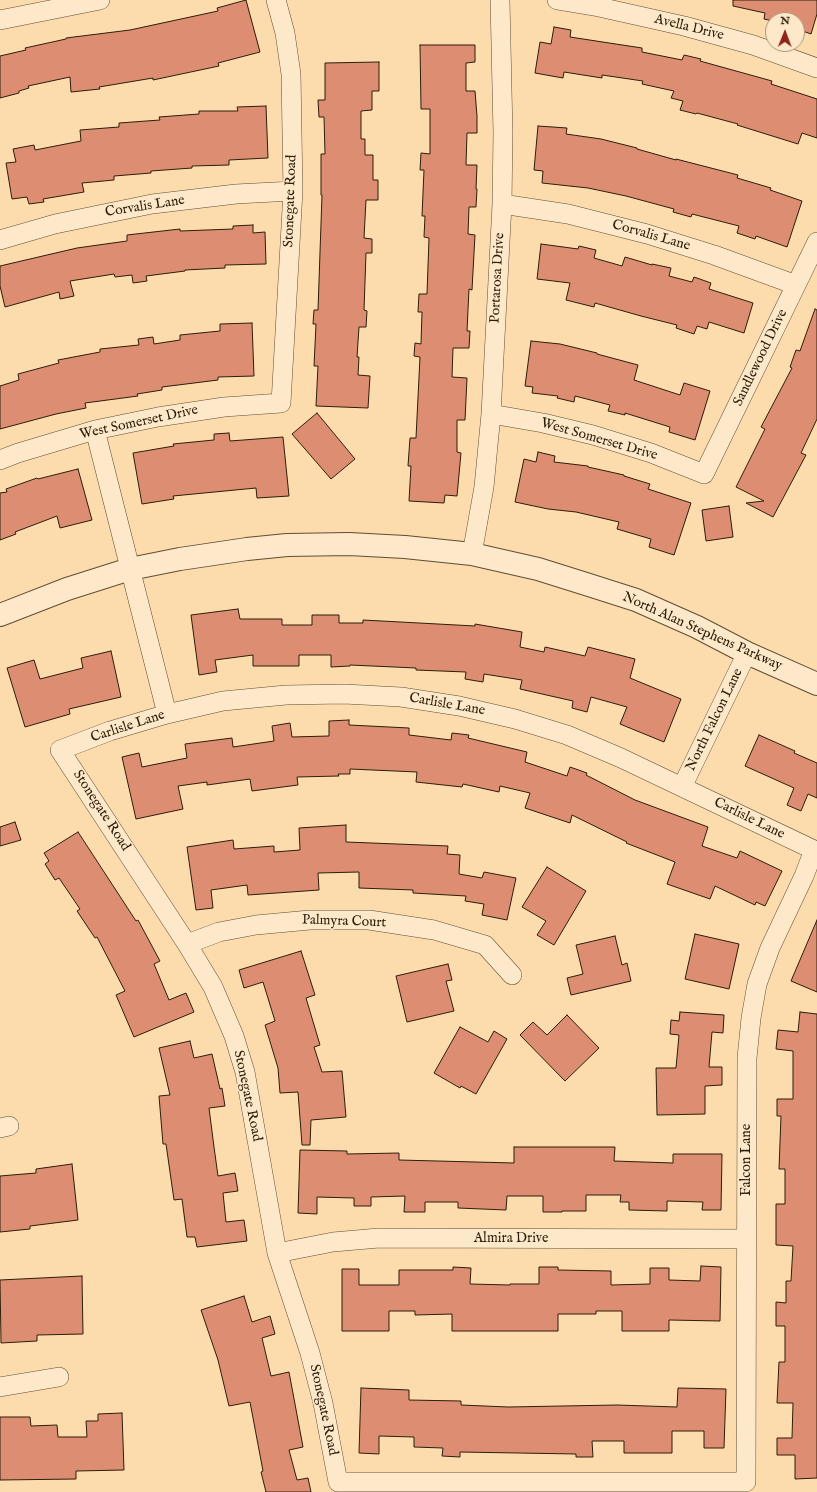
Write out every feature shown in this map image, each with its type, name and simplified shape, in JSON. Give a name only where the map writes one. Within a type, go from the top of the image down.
[{"type":"street","points":[[0,20],[81,1],[100,0]]},
{"type":"street","name":"Stonegate Road","points":[[276,0],[285,33],[291,74],[293,191],[281,403]]},
{"type":"street","name":"Portarosa Drive","points":[[472,554],[484,487],[491,414],[502,204],[503,133],[500,0]]},
{"type":"street","name":"Avella Drive","points":[[558,0],[600,7],[684,26],[753,45],[817,68]]},
{"type":"street","name":"Corvalis Lane","points":[[0,240],[55,224],[152,204],[236,194],[293,191]]},
{"type":"street","name":"Corvalis Lane","points":[[502,204],[568,214],[648,234],[714,255],[796,285]]},
{"type":"street","name":"Sandlewood Drive","points":[[704,474],[817,242]]},
{"type":"street","name":"West Somerset Drive","points":[[0,460],[94,430],[158,416],[224,407],[281,403]]},
{"type":"street","name":"West Somerset Drive","points":[[491,414],[543,423],[593,435],[651,454],[704,474]]},
{"type":"street","points":[[94,430],[167,714]]},
{"type":"street","name":"North Alan Stephens Parkway","points":[[0,615],[67,589],[130,570],[180,559],[247,549],[287,545],[349,544],[404,547],[472,554],[538,569],[636,600],[697,627],[747,653],[817,684]]},
{"type":"street","name":"North Falcon Lane","points":[[682,787],[747,653]]},
{"type":"street","name":"Carlisle Lane","points":[[60,750],[110,731],[167,714],[223,701],[286,695],[344,694],[401,697],[466,707],[515,719],[567,735],[621,758],[814,850]]},
{"type":"street","name":"Stonegate Road","points":[[60,750],[187,944],[213,987],[234,1036],[245,1072],[277,1253],[312,1360],[323,1403],[338,1482]]},
{"type":"street","name":"Falcon Lane","points":[[338,1482],[746,1482],[747,1058],[751,1018],[757,984],[770,948],[804,876],[814,850]]},
{"type":"street","name":"Palmyra Court","points":[[187,944],[219,932],[256,925],[310,920],[369,920],[434,930],[485,945],[512,975]]},
{"type":"street","name":"Almira Drive","points":[[277,1253],[333,1242],[379,1238],[747,1239]]},
{"type":"street","points":[[0,1387],[59,1377]]},
{"type":"building","points":[[246,0],[260,52],[218,63],[219,66],[153,80],[153,78],[99,87],[100,89],[71,92],[70,77],[28,86],[29,88],[19,91],[19,93],[0,98],[0,56],[66,38],[130,30],[218,11],[217,8]]},
{"type":"building","points":[[733,0],[817,0],[817,14],[811,34],[805,32],[805,12],[765,13],[733,6]]},
{"type":"building","points":[[554,27],[571,30],[570,37],[642,48],[642,52],[682,60],[684,55],[701,59],[700,61],[772,81],[771,84],[817,99],[817,138],[802,133],[798,144],[737,125],[738,124],[680,110],[683,101],[671,98],[674,91],[642,84],[643,81],[602,75],[602,78],[564,72],[563,78],[535,73],[540,42],[551,44]]},
{"type":"building","points":[[420,45],[475,45],[475,62],[466,63],[466,91],[475,91],[477,116],[477,133],[467,133],[466,165],[477,165],[476,207],[469,207],[468,234],[475,235],[472,290],[469,289],[467,331],[470,331],[469,348],[453,348],[452,377],[467,378],[465,420],[457,420],[457,452],[461,453],[457,496],[445,495],[444,503],[409,501],[411,466],[408,466],[410,438],[416,438],[420,357],[414,356],[415,343],[421,344],[422,312],[418,312],[419,294],[427,294],[429,238],[424,237],[425,216],[422,216],[424,170],[420,170],[421,153],[430,154],[430,109],[421,109]]},
{"type":"building","points":[[379,62],[379,91],[372,91],[372,110],[361,111],[361,139],[365,139],[365,155],[373,155],[373,180],[378,180],[378,200],[366,200],[364,238],[372,239],[372,253],[366,253],[364,310],[367,311],[366,327],[359,327],[357,357],[359,357],[358,375],[370,376],[368,408],[316,406],[318,366],[314,366],[316,324],[313,324],[314,310],[318,310],[322,195],[321,154],[325,154],[324,117],[319,117],[318,100],[325,100],[325,63]]},
{"type":"building","points":[[266,106],[268,158],[229,160],[229,165],[192,166],[192,168],[114,176],[114,180],[82,183],[84,192],[43,199],[44,202],[29,204],[27,197],[12,199],[6,163],[16,162],[13,149],[34,145],[35,150],[81,141],[80,130],[119,127],[119,123],[160,120],[159,117],[199,114],[199,111],[238,111],[237,107]]},
{"type":"building","points":[[538,126],[567,128],[566,134],[601,139],[676,160],[738,175],[737,178],[771,188],[770,190],[802,201],[787,247],[756,236],[755,239],[737,233],[739,226],[692,214],[691,217],[673,212],[674,209],[626,196],[588,188],[542,183],[543,171],[534,170]]},
{"type":"building","points":[[253,225],[253,233],[265,232],[266,264],[225,265],[225,268],[185,270],[146,276],[147,281],[133,283],[132,275],[115,277],[114,274],[70,281],[74,296],[60,299],[59,292],[5,307],[0,286],[0,266],[77,248],[127,241],[127,235],[180,229],[180,231],[233,229],[233,226]]},
{"type":"building","points":[[541,244],[578,249],[579,246],[596,250],[594,258],[622,266],[625,257],[652,265],[671,268],[669,276],[692,282],[694,277],[711,283],[709,289],[753,303],[744,333],[709,322],[707,329],[697,326],[694,334],[676,328],[677,325],[595,303],[594,307],[566,300],[570,283],[537,279]]},
{"type":"building","points":[[815,309],[817,310],[817,419],[801,453],[806,455],[773,517],[746,503],[764,501],[736,487],[765,429],[761,427],[792,368],[790,367],[796,350],[800,351]]},
{"type":"building","points":[[252,323],[254,376],[218,377],[218,380],[162,387],[162,390],[137,394],[138,396],[85,403],[86,408],[56,414],[0,429],[0,386],[19,380],[18,374],[59,363],[58,360],[100,352],[100,349],[139,345],[138,339],[153,337],[154,344],[180,340],[180,335],[220,331],[220,324]]},
{"type":"building","points":[[531,341],[560,344],[638,365],[634,380],[680,395],[684,383],[710,391],[695,440],[669,432],[670,427],[625,413],[625,415],[608,411],[610,405],[575,396],[574,402],[557,398],[558,396],[532,393],[533,387],[525,386]]},
{"type":"building","points":[[317,413],[355,459],[331,479],[292,434]]},
{"type":"building","points":[[229,433],[230,441],[283,437],[289,496],[257,498],[256,488],[173,496],[174,499],[142,504],[133,453],[174,446],[173,444],[214,440],[214,434]]},
{"type":"building","points":[[538,452],[555,456],[554,462],[588,466],[624,475],[650,484],[648,489],[691,503],[674,555],[649,547],[651,539],[617,529],[619,522],[576,512],[548,509],[515,502],[524,459],[536,462]]},
{"type":"building","points":[[78,469],[92,520],[60,528],[57,516],[15,532],[16,534],[0,540],[0,493],[7,492],[6,489],[37,478]]},
{"type":"building","points":[[729,506],[733,537],[706,541],[702,510]]},
{"type":"building","points":[[238,609],[240,619],[282,619],[282,625],[312,625],[312,615],[339,615],[339,623],[363,623],[363,620],[475,626],[475,624],[522,632],[520,647],[544,652],[545,647],[585,656],[588,647],[635,659],[630,678],[681,699],[664,742],[620,724],[627,707],[591,697],[587,712],[572,708],[573,701],[520,689],[522,680],[484,674],[483,682],[465,679],[466,672],[350,665],[331,667],[331,655],[299,655],[299,666],[253,666],[253,655],[215,660],[217,672],[199,675],[191,615]]},
{"type":"building","points":[[111,651],[121,697],[69,709],[70,714],[25,727],[7,668],[34,660],[40,679],[83,668],[81,658]]},
{"type":"building","points":[[349,720],[349,725],[409,728],[409,735],[451,740],[452,733],[469,735],[468,738],[527,752],[525,762],[567,776],[570,767],[587,773],[586,775],[635,800],[708,827],[702,846],[737,858],[740,851],[782,871],[765,906],[756,902],[755,905],[715,886],[710,899],[667,884],[675,862],[626,843],[627,842],[572,815],[570,823],[525,808],[530,793],[500,786],[499,792],[463,784],[462,787],[416,782],[417,772],[350,769],[350,774],[338,774],[339,776],[297,777],[298,785],[252,791],[250,779],[207,785],[207,782],[178,786],[183,809],[136,819],[122,757],[139,753],[142,767],[187,758],[185,744],[232,738],[233,747],[274,741],[272,726],[290,723],[292,737],[329,736],[329,721]]},
{"type":"building","points":[[759,735],[795,751],[794,753],[817,763],[817,798],[808,794],[801,811],[787,805],[794,788],[745,766]]},
{"type":"building","points":[[15,822],[21,840],[0,846],[0,827]]},
{"type":"building","points":[[346,825],[346,842],[448,846],[447,854],[460,855],[459,874],[482,878],[484,872],[516,878],[507,920],[482,915],[484,904],[465,901],[466,896],[413,893],[413,890],[359,888],[359,872],[318,873],[319,890],[248,895],[247,885],[211,890],[213,908],[196,910],[187,847],[233,840],[234,849],[274,846],[274,852],[300,850],[299,828]]},
{"type":"building","points":[[78,832],[136,921],[138,920],[160,961],[154,964],[169,1000],[186,993],[194,1012],[134,1037],[116,995],[125,991],[97,937],[95,938],[77,911],[80,909],[59,878],[55,880],[45,864],[49,861],[44,853]]},
{"type":"building","points":[[547,867],[586,891],[554,945],[537,935],[546,921],[522,907]]},
{"type":"building","points":[[817,920],[817,992],[791,981]]},
{"type":"building","points":[[695,934],[739,944],[729,989],[685,979]]},
{"type":"building","points":[[615,936],[622,965],[627,963],[631,981],[571,995],[567,978],[583,974],[576,945]]},
{"type":"building","points":[[301,951],[315,995],[306,998],[320,1045],[314,1047],[322,1072],[342,1071],[346,1117],[311,1120],[310,1145],[302,1145],[298,1092],[280,1093],[278,1068],[265,1025],[275,1021],[263,982],[244,988],[239,970]]},
{"type":"building","points":[[448,964],[452,980],[446,981],[454,1011],[407,1022],[396,976]]},
{"type":"building","points":[[680,1012],[724,1015],[723,1033],[712,1032],[709,1067],[722,1067],[722,1085],[705,1086],[705,1114],[657,1115],[656,1068],[676,1068],[679,1035],[670,1034],[671,1020],[679,1021]]},
{"type":"building","points":[[800,1012],[817,1014],[817,1478],[795,1479],[795,1455],[777,1455],[777,1438],[792,1438],[793,1403],[777,1403],[779,1362],[785,1362],[785,1326],[776,1326],[776,1302],[786,1303],[786,1281],[791,1281],[793,1246],[776,1245],[776,1204],[785,1204],[785,1169],[779,1169],[781,1116],[777,1116],[777,1099],[793,1099],[793,1051],[776,1049],[778,1030],[798,1032]]},
{"type":"building","points":[[567,1015],[599,1048],[565,1081],[520,1035],[533,1022],[547,1035]]},
{"type":"building","points":[[460,1027],[488,1042],[494,1031],[507,1039],[476,1094],[461,1086],[460,1088],[434,1073]]},
{"type":"building","points":[[190,1041],[194,1058],[212,1054],[220,1089],[222,1088],[225,1106],[209,1108],[218,1176],[235,1173],[238,1191],[223,1193],[226,1222],[244,1220],[247,1241],[197,1247],[195,1237],[187,1237],[182,1199],[174,1200],[166,1144],[163,1144],[159,1096],[170,1095],[159,1048]]},
{"type":"building","points":[[514,1147],[615,1147],[614,1161],[673,1163],[673,1154],[722,1154],[721,1210],[702,1210],[703,1202],[667,1201],[667,1211],[629,1210],[629,1202],[620,1202],[621,1195],[586,1195],[586,1211],[543,1212],[543,1196],[507,1196],[506,1210],[458,1208],[458,1202],[425,1202],[425,1212],[404,1212],[405,1196],[371,1197],[371,1206],[354,1206],[354,1198],[317,1197],[317,1214],[298,1213],[300,1150],[347,1151],[347,1154],[399,1153],[399,1160],[514,1163]]},
{"type":"building","points":[[72,1164],[78,1220],[30,1226],[30,1229],[0,1232],[0,1176],[36,1173],[36,1169]]},
{"type":"building","points":[[701,1266],[721,1267],[720,1321],[669,1320],[669,1331],[622,1331],[622,1311],[596,1311],[596,1314],[558,1314],[558,1331],[452,1331],[452,1314],[415,1315],[415,1311],[389,1311],[389,1331],[342,1331],[342,1269],[359,1269],[359,1285],[399,1285],[399,1270],[453,1270],[453,1267],[471,1268],[470,1284],[539,1284],[539,1267],[558,1267],[558,1270],[611,1271],[611,1285],[650,1284],[650,1268],[669,1268],[669,1280],[700,1281]]},
{"type":"building","points":[[82,1276],[83,1334],[37,1335],[37,1341],[1,1343],[0,1280]]},
{"type":"building","points":[[244,1296],[252,1322],[270,1316],[275,1334],[262,1338],[271,1376],[289,1372],[303,1447],[289,1450],[297,1480],[308,1478],[311,1492],[266,1492],[261,1472],[263,1471],[250,1402],[229,1406],[218,1360],[201,1310]]},
{"type":"building","points":[[361,1388],[409,1390],[409,1400],[461,1401],[461,1405],[508,1407],[617,1405],[677,1407],[678,1388],[726,1389],[724,1448],[704,1448],[704,1431],[672,1431],[672,1453],[624,1453],[624,1441],[592,1441],[593,1457],[576,1457],[576,1454],[460,1452],[460,1457],[442,1456],[443,1448],[414,1447],[414,1437],[379,1436],[379,1454],[359,1453]]},
{"type":"building","points":[[122,1413],[124,1470],[76,1471],[76,1479],[0,1480],[0,1417],[30,1417],[31,1426],[57,1425],[58,1437],[87,1437],[86,1421],[98,1421],[98,1414]]}]
